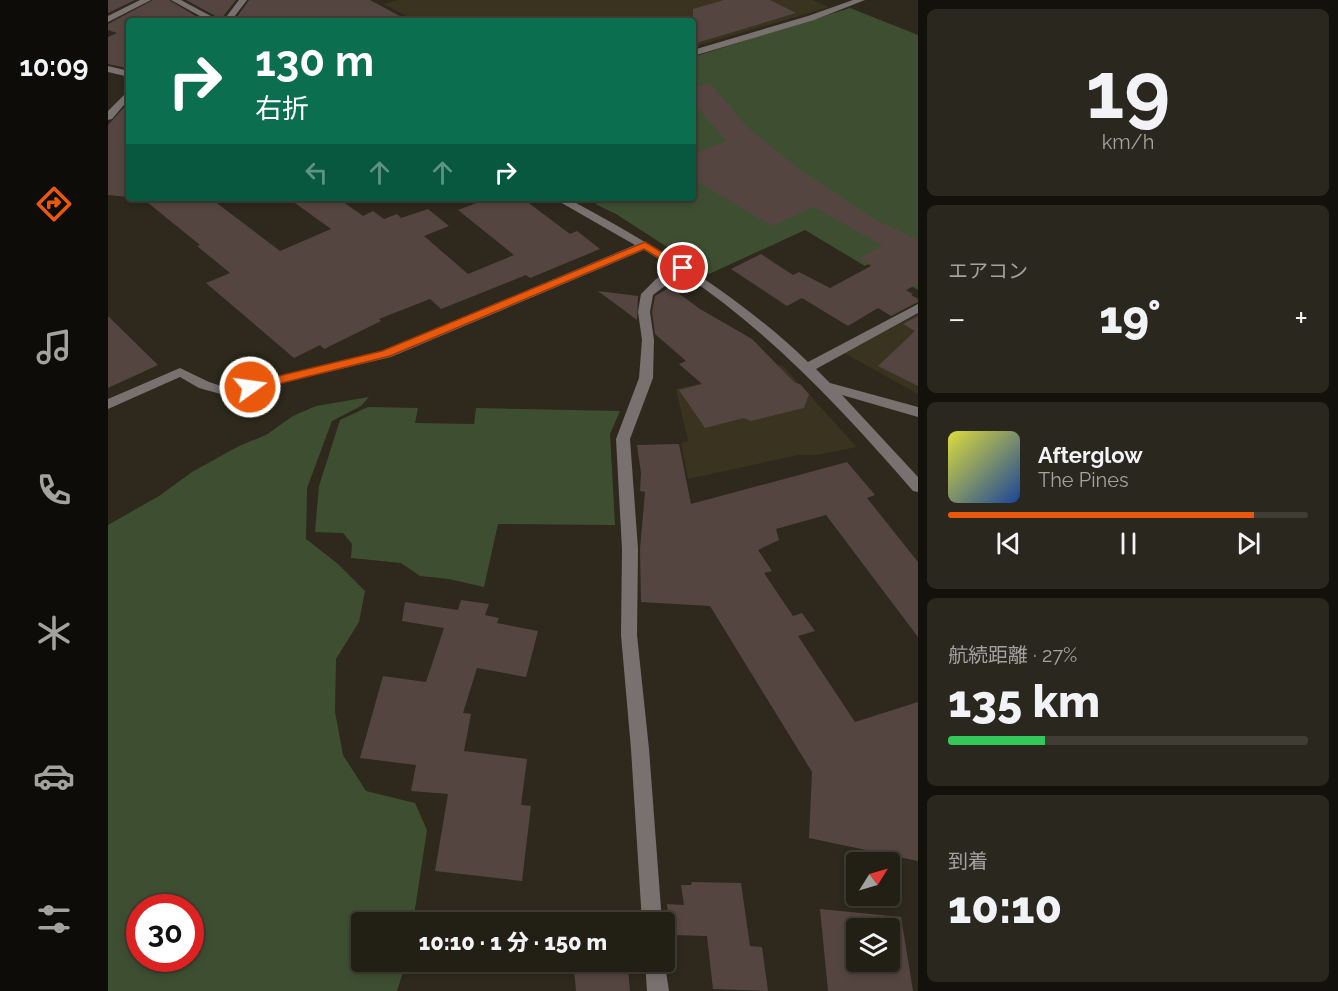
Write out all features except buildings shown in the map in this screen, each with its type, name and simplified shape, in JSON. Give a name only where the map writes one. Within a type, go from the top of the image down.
[{"type":"street","points":[[108,20],[147,0]]},
{"type":"street","points":[[175,0],[210,18]]},
{"type":"street","points":[[229,18],[243,0]]},
{"type":"street","points":[[696,52],[811,18],[861,0]]},
{"type":"street","points":[[108,69],[126,73]]},
{"type":"street","points":[[108,117],[126,96]]},
{"type":"street","points":[[564,201],[645,245],[724,297],[809,367],[918,488]]},
{"type":"street","points":[[108,404],[180,372],[204,385],[228,392],[386,354],[645,245]]},
{"type":"street","points":[[651,912],[629,635],[630,549],[623,439],[646,378],[648,340],[644,312],[647,294],[660,282],[683,268]]},
{"type":"street","points":[[809,367],[918,308]]},
{"type":"street","points":[[828,387],[889,402],[918,412]]},
{"type":"street","points":[[656,972],[658,991]]},
{"type":"shaded area","points":[[397,0],[813,0],[829,7],[696,46],[696,18],[410,18],[384,4]]},
{"type":"shaded area","points":[[918,314],[918,394],[844,353]]},
{"type":"shaded area","points":[[782,365],[857,447],[817,455],[798,455],[688,479],[681,443],[688,441],[676,389]]},
{"type":"green space","points":[[850,8],[918,35],[918,290],[871,263],[865,266],[805,230],[709,274],[616,214],[595,204],[602,201],[696,201],[696,56]]},
{"type":"green space","points":[[369,397],[361,406],[332,421],[307,488],[306,539],[338,564],[365,591],[359,622],[336,659],[335,712],[343,755],[366,791],[415,803],[427,830],[415,912],[351,912],[351,972],[403,972],[397,991],[108,991],[108,525],[159,496],[192,472],[239,446],[266,435],[293,416],[316,406]]},
{"type":"green space","points":[[368,407],[418,408],[415,423],[474,424],[476,408],[620,411],[610,434],[615,525],[498,524],[484,587],[449,579],[420,576],[401,563],[351,558],[352,544],[343,533],[315,532],[319,486],[340,420]]},
{"type":"route","points":[[250,387],[386,354],[645,245],[683,268]]}]
